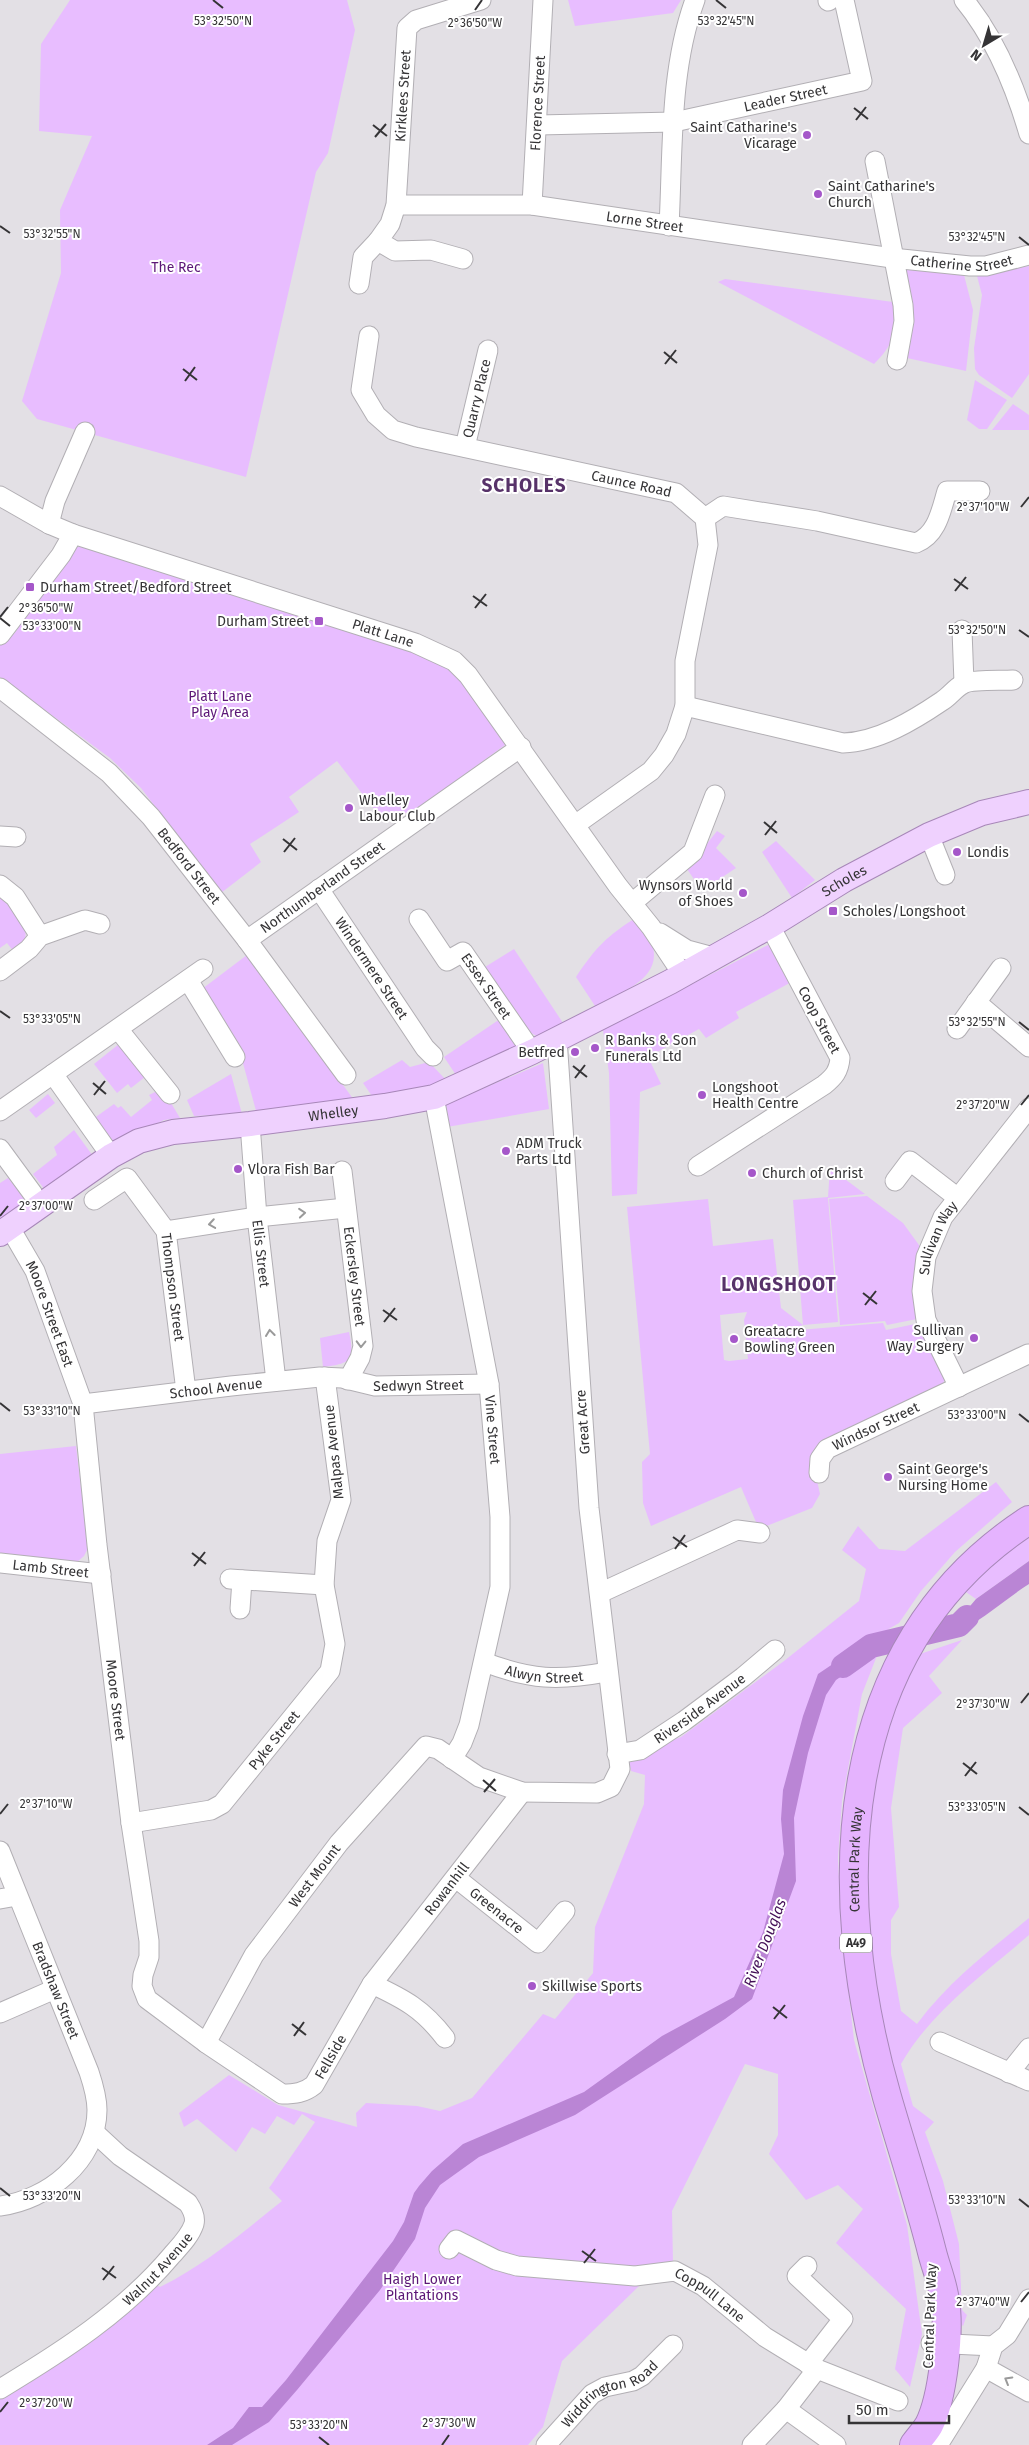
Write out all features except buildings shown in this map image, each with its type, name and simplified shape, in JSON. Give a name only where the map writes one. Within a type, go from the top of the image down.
[{"type":"highway","name":"Central Park Way","points":[[909,2406],[928,2377],[938,2344],[932,2250],[928,2228],[887,2097],[866,2014],[856,1952],[854,1909],[857,1828],[864,1776],[875,1724],[884,1697],[902,1656],[924,1618],[945,1592],[980,1555],[1029,1520]]},
{"type":"highway","name":"A49","points":[[926,2445],[929,2425],[941,2380],[938,2344]]},
{"type":"highway","name":"A49","points":[[909,2406],[914,2426],[926,2445]]},
{"type":"main road","name":"Scholes","points":[[676,978],[770,926],[844,880],[929,834],[982,813],[1029,802]]},
{"type":"main road","name":"Whelley","points":[[5,1231],[111,1156],[140,1141],[173,1132],[385,1106],[434,1097],[532,1052],[676,978]]},
{"type":"street","name":"Kirklees Street","points":[[359,284],[363,257],[390,224],[396,205],[407,28],[416,20],[481,0]]},
{"type":"street","name":"Florence Street","points":[[532,205],[538,126],[543,0]]},
{"type":"street","points":[[669,226],[674,122],[682,41],[695,0]]},
{"type":"street","name":"Leader Street","points":[[538,126],[674,122],[862,81],[844,0]]},
{"type":"street","points":[[967,1],[1001,57],[1029,134]]},
{"type":"street","points":[[875,161],[892,258],[904,312],[897,360]]},
{"type":"street","name":"Lorne Street","points":[[396,205],[532,205],[892,258]]},
{"type":"street","points":[[378,240],[395,251],[431,250],[463,259]]},
{"type":"street","name":"Catherine Street","points":[[892,258],[978,267],[1029,255]]},
{"type":"street","name":"Caunce Road","points":[[369,336],[362,390],[376,415],[393,430],[676,493],[705,518]]},
{"type":"street","name":"Quarry Place","points":[[465,447],[488,350]]},
{"type":"street","points":[[49,524],[55,501],[84,432]]},
{"type":"street","points":[[575,825],[651,771],[664,756],[676,734],[685,706],[685,661],[708,545],[705,518],[723,506],[818,521],[916,543],[926,540],[936,526],[947,491],[980,491]]},
{"type":"street","name":"Platt Lane","points":[[0,496],[49,524],[72,534],[415,643],[454,661],[468,675],[575,825],[651,927],[676,978]]},
{"type":"street","points":[[0,635],[61,554],[72,534]]},
{"type":"street","points":[[962,630],[964,683]]},
{"type":"street","points":[[685,706],[843,743],[857,743],[875,737],[909,720],[944,700],[964,683],[1013,680]]},
{"type":"street","name":"Bedford Street","points":[[0,688],[96,762],[151,817],[247,940],[346,1075]]},
{"type":"street","name":"Northumberland Street","points":[[247,940],[521,747]]},
{"type":"street","points":[[632,903],[694,852],[715,795]]},
{"type":"street","points":[[929,834],[945,875]]},
{"type":"street","points":[[0,886],[15,897],[40,936]]},
{"type":"street","name":"Windermere Street","points":[[318,889],[425,1052]]},
{"type":"street","points":[[0,970],[29,949],[40,936],[90,916]]},
{"type":"street","name":"Essex Street","points":[[420,919],[447,961],[464,952],[532,1052]]},
{"type":"street","name":"Coop Street","points":[[698,1166],[824,1086],[834,1078],[839,1069],[840,1058],[770,926]]},
{"type":"street","name":"Platt Lane","points":[[651,927],[681,947],[713,957]]},
{"type":"street","points":[[957,1029],[1001,968]]},
{"type":"street","points":[[0,1111],[195,975],[235,1057]]},
{"type":"street","points":[[976,1002],[1029,1047]]},
{"type":"street","points":[[118,1029],[170,1094]]},
{"type":"street","name":"Great Acre","points":[[522,1792],[597,1793],[611,1786],[620,1769],[589,1508],[557,1039]]},
{"type":"street","points":[[53,1074],[111,1156]]},
{"type":"street","name":"Vine Street","points":[[434,1097],[489,1384],[500,1517],[500,1587],[469,1725],[462,1743],[452,1758]]},
{"type":"street","name":"Sullivan Way","points":[[959,1388],[928,1327],[922,1291],[924,1267],[930,1243],[943,1217],[1025,1119]]},
{"type":"street","name":"Ellis Street","points":[[250,1124],[257,1217],[276,1382]]},
{"type":"street","points":[[0,1149],[33,1194]]},
{"type":"street","points":[[895,1182],[910,1161],[958,1198]]},
{"type":"street","name":"Eckersley Street","points":[[342,1171],[363,1346],[360,1358],[348,1380]]},
{"type":"street","name":"Thompson Street","points":[[94,1200],[127,1178],[166,1231],[186,1391]]},
{"type":"street","points":[[166,1231],[257,1217],[346,1208]]},
{"type":"street","name":"Moore Street East","points":[[5,1231],[36,1271],[83,1404]]},
{"type":"street","name":"Windsor Street","points":[[819,1473],[820,1459],[827,1449],[1028,1354]]},
{"type":"street","name":"School Avenue","points":[[83,1404],[325,1377],[348,1380]]},
{"type":"street","name":"Malpas Avenue","points":[[324,1585],[327,1541],[341,1500],[325,1377]]},
{"type":"street","name":"Sedwyn Street","points":[[348,1380],[375,1386],[489,1384]]},
{"type":"street","name":"Moore Street","points":[[83,1404],[131,1823],[149,1941],[149,1957],[142,1986],[145,1995]]},
{"type":"street","points":[[600,1593],[737,1530],[760,1533]]},
{"type":"street","name":"Lamb Street","points":[[0,1563],[101,1574]]},
{"type":"street","points":[[240,1609],[236,1579],[324,1585]]},
{"type":"street","name":"Pyke Street","points":[[131,1823],[211,1810],[222,1804],[330,1671],[335,1644],[324,1585]]},
{"type":"street","name":"Riverside Avenue","points":[[617,1754],[640,1750],[743,1678],[775,1650]]},
{"type":"street","name":"Alwyn Street","points":[[484,1662],[511,1672],[543,1678],[576,1677],[607,1672]]},
{"type":"street","name":"West Mount","points":[[206,2043],[254,1956],[339,1844],[426,1746],[438,1749],[452,1758]]},
{"type":"street","points":[[452,1758],[479,1777],[522,1792]]},
{"type":"street","name":"Rowanhill","points":[[372,1984],[522,1792]]},
{"type":"street","name":"Bradshaw Street","points":[[0,1851],[9,1897],[55,1989],[90,2072],[97,2110],[94,2132]]},
{"type":"street","name":"Greenacre","points":[[456,1878],[533,1949],[565,1911]]},
{"type":"street","points":[[372,1984],[407,2000],[430,2019],[445,2038]]},
{"type":"street","name":"Fellside","points":[[145,1995],[158,2009],[282,2094],[295,2094],[307,2091],[314,2085],[372,1984]]},
{"type":"street","points":[[0,2013],[55,1989]]},
{"type":"street","points":[[940,2042],[1029,2081]]},
{"type":"street","points":[[1009,2073],[1029,2048]]},
{"type":"street","points":[[0,2206],[30,2197],[59,2182],[72,2170],[86,2150],[94,2132]]},
{"type":"street","name":"Walnut Avenue","points":[[0,2389],[57,2355],[105,2321],[152,2279],[189,2235],[194,2222],[193,2210],[188,2203],[120,2156],[94,2132]]},
{"type":"street","name":"Coppull Lane","points":[[454,2238],[496,2260],[517,2266],[635,2276],[675,2271],[703,2286],[765,2336],[813,2367],[909,2406]]},
{"type":"street","points":[[752,2445],[786,2409],[843,2319],[797,2276],[807,2266]]},
{"type":"street","points":[[926,2445],[965,2402],[986,2368],[993,2346],[1007,2335],[1028,2302]]},
{"type":"street","points":[[938,2344],[993,2346]]},
{"type":"street","name":"Widdrington Road","points":[[550,2444],[592,2394],[605,2387],[632,2381],[642,2376],[670,2354]]},
{"type":"street","points":[[986,2368],[1029,2392]]},
{"type":"street","points":[[786,2409],[836,2445]]},
{"type":"green space","name":"The Rec","points":[[70,0],[347,0],[355,30],[328,153],[316,172],[246,477],[37,419],[22,401],[61,273],[60,210],[92,136],[39,131],[41,44]]},
{"type":"green space","points":[[568,0],[681,0],[673,13],[575,26]]},
{"type":"green space","points":[[905,266],[964,275],[973,310],[966,371],[907,358],[913,310]]},
{"type":"green space","points":[[1029,266],[1029,374],[1012,398],[979,375],[975,369],[974,348],[982,295],[977,276]]},
{"type":"green space","points":[[725,279],[893,302],[896,320],[893,336],[886,350],[874,364],[718,282]]},
{"type":"green space","points":[[975,380],[1007,400],[987,429],[979,429],[967,420]]},
{"type":"green space","points":[[1013,404],[1029,415],[1029,430],[992,430]]},
{"type":"green space","name":"Platt Lane Play Area","points":[[86,543],[415,647],[465,676],[509,742],[420,807],[384,822],[337,761],[289,797],[299,812],[250,844],[261,862],[221,893],[141,788],[110,758],[0,677],[0,644],[15,632],[23,615],[76,548]]},
{"type":"green space","points":[[717,831],[725,836],[716,848],[736,868],[706,888],[700,888],[687,869]]},
{"type":"green space","points":[[776,841],[815,880],[792,898],[762,852]]},
{"type":"green space","points":[[0,895],[26,927],[25,943],[14,952],[7,943],[0,948]]},
{"type":"green space","points":[[637,917],[652,944],[654,956],[652,967],[646,976],[627,990],[595,1006],[576,977],[603,943]]},
{"type":"green space","points":[[770,944],[797,979],[736,1012],[739,1018],[706,1038],[699,1029],[648,1057],[661,1084],[640,1092],[637,1194],[612,1196],[609,1073],[603,1030]]},
{"type":"green space","points":[[514,949],[563,1023],[538,1037],[528,1031],[485,967]]},
{"type":"green space","points":[[247,955],[357,1104],[258,1118],[241,1056],[202,989]]},
{"type":"green space","points":[[500,1019],[518,1046],[458,1078],[444,1057]]},
{"type":"green space","points":[[119,1044],[145,1077],[131,1088],[128,1084],[117,1093],[94,1064]]},
{"type":"green space","points":[[402,1060],[410,1067],[429,1062],[447,1081],[442,1086],[374,1099],[363,1083]]},
{"type":"green space","points":[[543,1063],[549,1109],[447,1127],[442,1106]]},
{"type":"green space","points":[[231,1074],[242,1114],[194,1116],[187,1100]]},
{"type":"green space","points":[[155,1092],[168,1098],[180,1118],[164,1120],[114,1146],[93,1119],[114,1104],[118,1108],[121,1106],[131,1117],[152,1100],[149,1095]]},
{"type":"green space","points":[[48,1094],[55,1103],[36,1118],[29,1110]]},
{"type":"green space","points":[[74,1130],[93,1156],[45,1190],[33,1174],[57,1155],[54,1147]]},
{"type":"green space","points":[[830,1168],[865,1194],[828,1198],[838,1322],[803,1325],[793,1200],[828,1197]]},
{"type":"green space","points":[[8,1178],[28,1203],[0,1222],[0,1183]]},
{"type":"green space","points":[[867,1196],[903,1223],[924,1252],[922,1318],[887,1325],[885,1321],[840,1325],[829,1199]]},
{"type":"green space","points":[[708,1199],[713,1246],[773,1239],[781,1308],[803,1325],[787,1331],[883,1323],[886,1330],[920,1323],[945,1378],[941,1389],[820,1445],[816,1476],[820,1494],[812,1508],[759,1529],[741,1487],[651,1526],[643,1503],[642,1462],[650,1454],[627,1207]],"holes":[[[747,1312],[744,1320],[748,1359],[724,1360],[720,1315]]]},
{"type":"green space","points":[[349,1332],[351,1355],[349,1359],[340,1364],[323,1367],[320,1338]]},
{"type":"green space","points":[[76,1446],[88,1548],[84,1556],[77,1562],[0,1555],[0,1454]]},
{"type":"green space","name":"Haigh Lower Plantations","points":[[996,1482],[1012,1502],[955,1552],[921,1591],[899,1623],[887,1630],[862,1694],[842,1801],[838,1858],[841,1924],[854,2040],[907,2225],[922,2334],[910,2387],[895,2369],[906,2309],[836,2243],[863,2209],[838,2185],[806,2200],[769,2154],[778,2135],[778,2074],[745,2064],[672,2211],[673,2263],[638,2287],[562,2361],[543,2427],[528,2445],[0,2445],[0,2394],[154,2283],[160,2287],[208,2258],[282,2201],[269,2188],[315,2122],[302,2114],[294,2125],[277,2116],[265,2134],[252,2127],[236,2152],[197,2119],[184,2127],[179,2113],[229,2075],[278,2105],[357,2127],[356,2113],[366,2103],[417,2106],[440,2111],[472,2098],[543,2014],[555,2019],[593,1973],[595,1927],[644,1804],[645,1775],[631,1771],[629,1761],[633,1754],[681,1737],[784,1661],[859,1601],[866,1569],[842,1550],[858,1526],[879,1549],[905,1551]]},
{"type":"green space","points":[[1029,1533],[1029,1561],[976,1599],[963,1590]]},
{"type":"green space","points":[[962,1640],[929,1676],[942,1693],[903,1728],[891,1808],[899,1907],[891,1920],[891,1954],[901,2011],[917,2024],[942,1994],[984,1955],[1029,1918],[1029,1935],[959,1994],[943,2010],[913,2045],[901,2064],[913,2106],[934,2122],[925,2132],[943,2181],[959,2244],[962,2310],[967,2315],[963,2326],[952,2316],[883,2059],[862,1892],[878,1739],[917,1655]]},
{"type":"water","points":[[1029,1561],[1029,1584],[969,1626],[930,1643],[942,1626],[960,1618],[976,1599]]},
{"type":"water","name":"River Douglas","points":[[867,1641],[873,1655],[836,1680],[826,1695],[808,1753],[794,1818],[796,1881],[752,1999],[725,2019],[575,2115],[479,2157],[440,2185],[425,2208],[415,2239],[380,2290],[269,2422],[232,2445],[207,2445],[233,2428],[249,2407],[262,2407],[286,2380],[393,2241],[404,2222],[414,2193],[419,2186],[432,2171],[463,2144],[584,2092],[662,2036],[734,1997],[763,1932],[784,1854],[781,1819],[783,1790],[803,1716],[818,1674]]},
{"type":"waterway","name":"River Douglas","points":[[843,1666],[871,1646],[959,1625],[967,1617]]},
{"type":"place","name":"Saint Catharine's Vicarage","points":[[807,135]]},
{"type":"place","name":"Saint Catharine's Church","points":[[818,194]]},
{"type":"place","name":"Durham Street/Bedford Street","points":[[30,587]]},
{"type":"place","name":"Durham Street","points":[[319,621]]},
{"type":"place","name":"Whelley Labour Club","points":[[349,808]]},
{"type":"place","name":"Londis","points":[[957,852]]},
{"type":"place","name":"Wynsors World of Shoes","points":[[743,893]]},
{"type":"place","name":"Scholes/Longshoot","points":[[833,911]]},
{"type":"place","name":"R Banks & Son Funerals Ltd","points":[[595,1048]]},
{"type":"place","name":"Betfred","points":[[575,1052]]},
{"type":"place","name":"Longshoot Health Centre","points":[[702,1095]]},
{"type":"place","name":"ADM Truck Parts Ltd","points":[[506,1151]]},
{"type":"place","name":"Vlora Fish Bar","points":[[238,1169]]},
{"type":"place","name":"Church of Christ","points":[[752,1173]]},
{"type":"place","name":"Sullivan Way Surgery","points":[[974,1338]]},
{"type":"place","name":"Greatacre Bowling Green","points":[[734,1339]]},
{"type":"place","name":"Saint George's Nursing Home","points":[[888,1477]]},
{"type":"place","name":"Skillwise Sports","points":[[532,1986]]},
{"type":"district","name":"SCHOLES","points":[[524,485]]},
{"type":"district","name":"LONGSHOOT","points":[[779,1284]]}]
